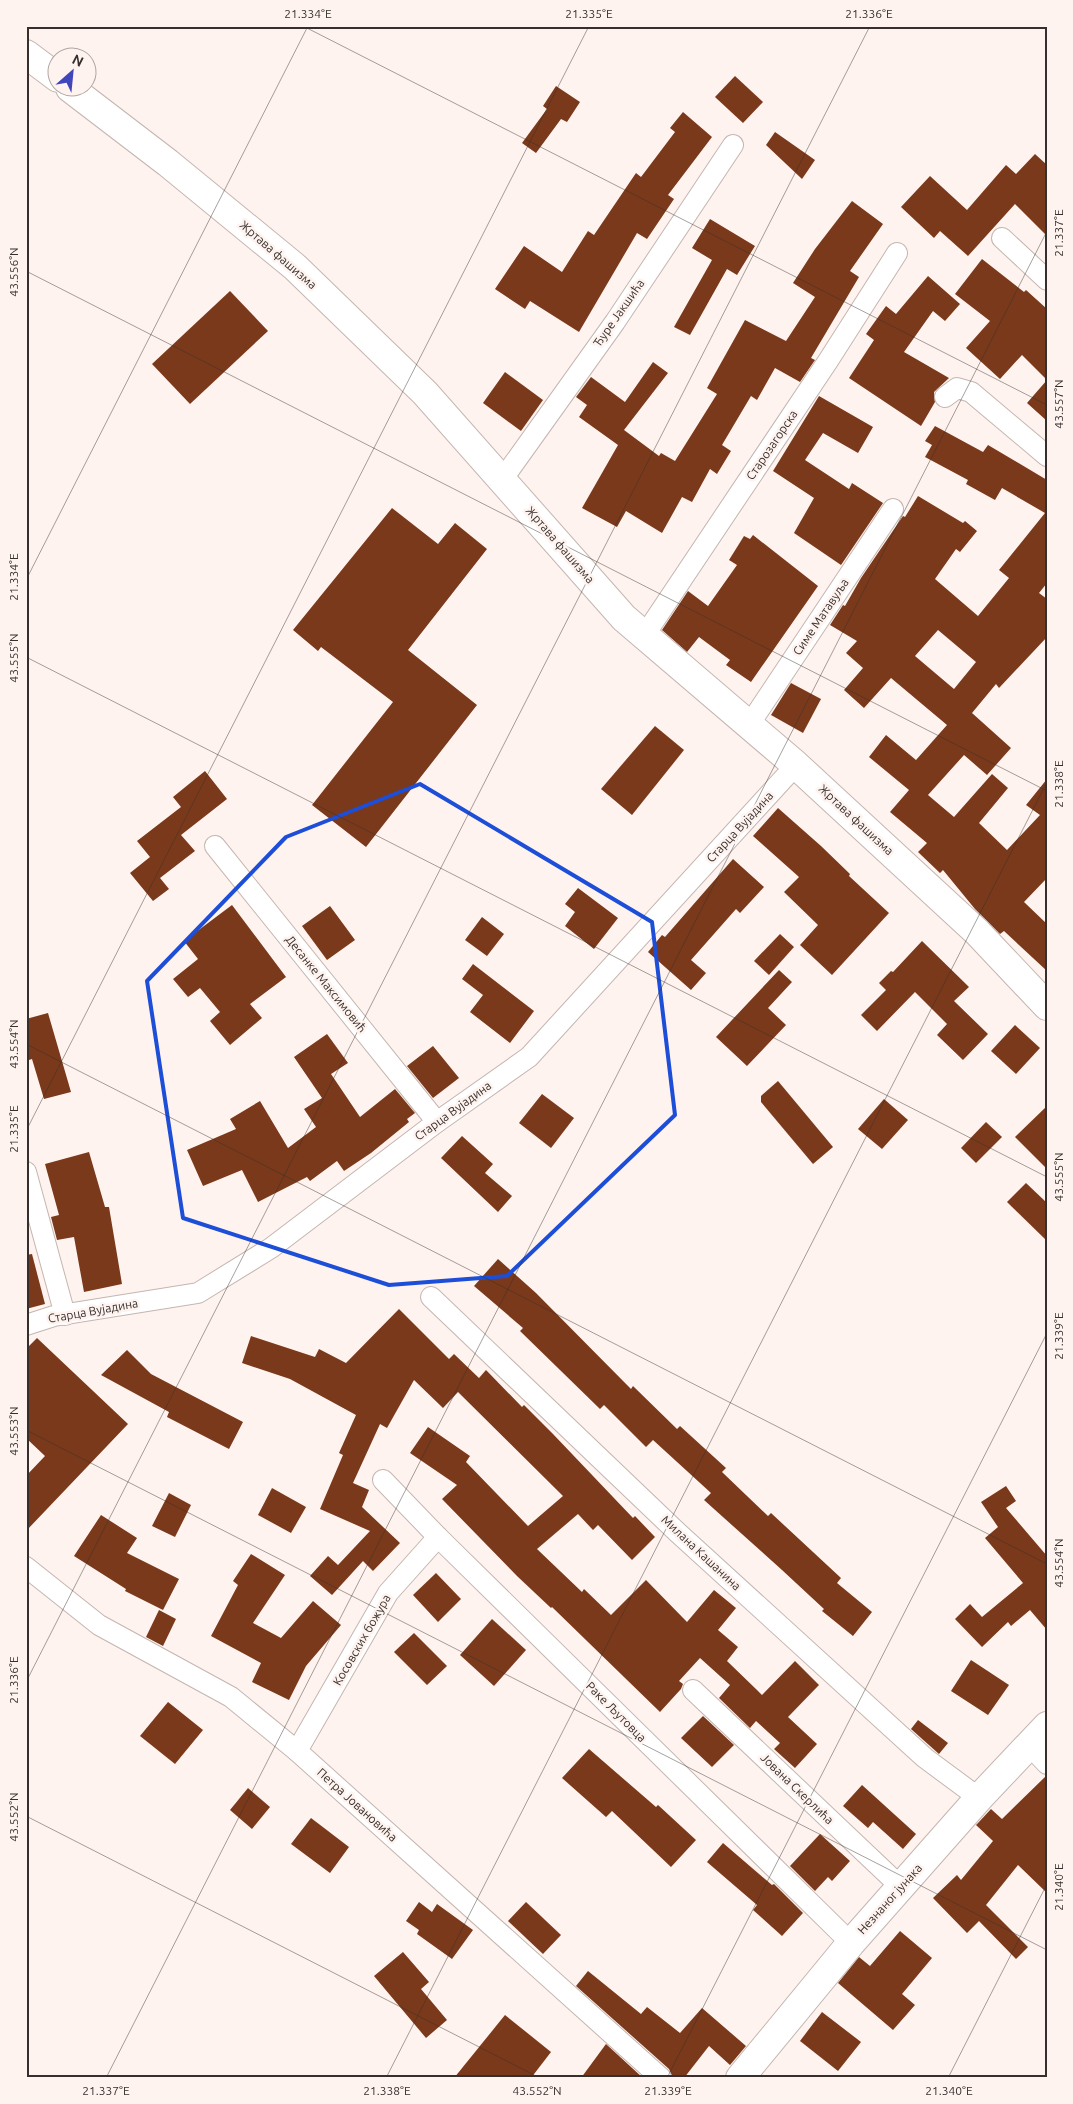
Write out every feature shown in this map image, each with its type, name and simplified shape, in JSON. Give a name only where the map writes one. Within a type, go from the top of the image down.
[{"type":"street","points":[[26,54],[48,70]]},
{"type":"street","name":"Жртава фашизма","points":[[83,98],[168,163],[294,267],[425,393],[624,618],[796,765],[977,932],[1047,1006]]},
{"type":"street","name":"Ђуре Јакшића","points":[[502,480],[614,322],[733,145]]},
{"type":"street","points":[[1002,238],[1047,280]]},
{"type":"street","name":"Старозагорска","points":[[644,636],[823,369],[897,252]]},
{"type":"street","points":[[945,397],[957,388],[971,392],[1047,456]]},
{"type":"street","name":"Симе Матавуља","points":[[750,725],[893,509]]},
{"type":"street","name":"Старца Вујадина","points":[[26,1324],[54,1316],[198,1293],[272,1248],[437,1122],[529,1057],[796,765]]},
{"type":"street","name":"Десанке Максимовић","points":[[215,846],[437,1122]]},
{"type":"street","points":[[26,1172],[65,1315]]},
{"type":"street","name":"Милана Кашанина","points":[[431,1297],[676,1531],[925,1758],[980,1798]]},
{"type":"street","name":"Раке Љутовца","points":[[383,1480],[438,1537],[851,1943]]},
{"type":"street","name":"Косовских божура","points":[[297,1751],[388,1593],[438,1537]]},
{"type":"street","name":"Петра Јовановића","points":[[26,1567],[99,1625],[232,1697],[297,1751],[661,2078]]},
{"type":"street","name":"Јована Скерлића","points":[[692,1690],[901,1888]]},
{"type":"street","name":"Незнаног јунака","points":[[740,2078],[851,1943],[980,1798],[1038,1754],[1047,1726]]},
{"type":"highlighted area","points":[[420,784],[652,922],[675,1115],[507,1276],[389,1285],[183,1218],[147,981],[286,837]]},
{"type":"building","points":[[735,76],[763,102],[743,123],[715,97]]},
{"type":"building","points":[[556,86],[580,102],[567,122],[561,119],[536,153],[522,143],[547,109],[543,106]]},
{"type":"building","points":[[683,112],[712,137],[668,195],[674,199],[647,239],[637,233],[579,332],[530,301],[525,309],[495,289],[524,246],[562,272],[588,231],[594,235],[636,173],[641,177],[675,132],[670,128]]},
{"type":"building","points":[[775,132],[815,160],[802,179],[766,145]]},
{"type":"building","points":[[1035,154],[1047,165],[1047,236],[1015,204],[968,256],[940,231],[934,238],[901,207],[930,176],[967,210],[1006,165],[1016,174]]},
{"type":"building","points":[[852,201],[883,224],[850,271],[859,277],[811,358],[815,360],[800,382],[775,368],[757,400],[751,396],[722,445],[731,451],[717,474],[710,469],[692,502],[682,497],[662,533],[626,511],[617,527],[582,508],[618,445],[579,417],[587,405],[576,397],[591,377],[625,402],[653,362],[668,373],[624,430],[659,456],[661,453],[675,461],[717,394],[707,388],[745,320],[786,341],[815,297],[793,283],[815,249]]},
{"type":"building","points":[[710,219],[755,246],[737,275],[727,269],[690,335],[674,327],[712,260],[692,248]]},
{"type":"building","points":[[982,259],[1024,292],[1026,290],[1047,309],[1047,380],[1022,355],[1000,379],[966,348],[990,321],[955,294]]},
{"type":"building","points":[[928,276],[960,304],[945,321],[933,311],[904,352],[949,378],[934,392],[935,402],[921,426],[849,378],[874,340],[866,334],[886,306],[896,314]]},
{"type":"building","points":[[230,291],[268,331],[190,404],[152,364]]},
{"type":"building","points":[[505,372],[543,400],[521,431],[483,403]]},
{"type":"building","points":[[1047,380],[1047,421],[1027,403]]},
{"type":"building","points":[[819,396],[873,427],[858,453],[823,433],[805,460],[849,489],[852,483],[883,503],[841,565],[794,533],[814,498],[773,471]]},
{"type":"building","points":[[935,426],[983,452],[988,445],[1047,480],[1047,583],[1039,593],[1047,599],[1047,637],[999,688],[996,684],[972,713],[1011,748],[987,775],[964,755],[928,795],[954,817],[992,774],[1008,788],[979,823],[1007,850],[1040,815],[1026,805],[1047,779],[1047,878],[1024,902],[1047,924],[1047,971],[1004,931],[1000,934],[975,909],[943,870],[940,873],[918,852],[927,843],[890,812],[909,790],[869,757],[886,735],[916,760],[947,725],[891,678],[864,708],[844,690],[863,668],[846,653],[857,641],[830,625],[843,605],[845,606],[861,578],[918,496],[963,523],[965,521],[977,531],[960,552],[956,549],[935,579],[978,616],[1009,578],[999,570],[1045,513],[1002,488],[995,500],[966,484],[968,480],[925,457],[932,445],[925,441]],"holes":[[[938,630],[976,662],[954,689],[915,656]]]},
{"type":"building","points":[[392,508],[438,544],[455,523],[487,549],[408,650],[477,705],[366,847],[312,805],[393,702],[321,647],[318,651],[293,630]]},
{"type":"building","points":[[753,535],[818,586],[751,682],[726,665],[730,660],[699,637],[687,652],[662,630],[688,591],[708,606],[737,565],[729,560],[744,536],[750,539]]},
{"type":"building","points":[[791,683],[821,699],[803,733],[771,715]]},
{"type":"building","points":[[655,726],[684,750],[632,815],[601,789]]},
{"type":"building","points":[[205,771],[227,799],[181,835],[195,851],[160,878],[169,889],[153,901],[130,873],[150,857],[137,841],[181,807],[173,797]]},
{"type":"building","points":[[778,808],[821,846],[850,874],[849,876],[889,913],[832,975],[800,945],[818,925],[784,892],[799,877],[753,836]]},
{"type":"building","points":[[733,859],[764,887],[740,913],[736,909],[691,960],[706,973],[691,990],[648,952],[662,935],[665,937]]},
{"type":"building","points":[[578,888],[618,918],[594,949],[565,926],[575,912],[565,904]]},
{"type":"building","points":[[232,905],[286,977],[250,1004],[262,1018],[230,1045],[210,1021],[220,1012],[200,988],[188,997],[173,979],[198,959],[184,941]]},
{"type":"building","points":[[330,906],[355,940],[327,960],[302,926]]},
{"type":"building","points":[[482,917],[504,934],[487,956],[465,940]]},
{"type":"building","points":[[780,934],[794,947],[769,975],[754,961]]},
{"type":"building","points":[[922,941],[969,987],[954,1001],[988,1034],[963,1060],[937,1035],[947,1024],[915,992],[877,1031],[861,1015],[886,990],[879,983],[891,971],[893,972]]},
{"type":"building","points":[[473,964],[534,1011],[510,1043],[470,1012],[483,995],[462,979]]},
{"type":"building","points":[[779,970],[792,982],[768,1008],[786,1025],[747,1066],[716,1037]]},
{"type":"building","points":[[48,1013],[71,1092],[44,1099],[32,1059],[26,1061],[26,1019]]},
{"type":"building","points":[[1015,1025],[1040,1048],[1016,1074],[991,1051]]},
{"type":"building","points":[[327,1034],[348,1063],[331,1074],[360,1117],[395,1089],[415,1113],[407,1119],[409,1122],[371,1153],[344,1171],[337,1161],[310,1181],[307,1177],[258,1202],[242,1170],[203,1186],[187,1150],[236,1129],[230,1119],[260,1101],[288,1148],[316,1127],[304,1109],[322,1098],[294,1057]]},
{"type":"building","points":[[433,1046],[459,1078],[433,1098],[407,1066]]},
{"type":"building","points":[[778,1081],[833,1147],[813,1164],[761,1102],[761,1096]]},
{"type":"building","points":[[542,1094],[574,1118],[551,1148],[519,1123]]},
{"type":"building","points":[[884,1099],[908,1120],[882,1149],[858,1129]]},
{"type":"building","points":[[1047,1106],[1047,1169],[1015,1137]]},
{"type":"building","points":[[986,1122],[1002,1137],[976,1163],[961,1148]]},
{"type":"building","points":[[462,1136],[493,1164],[485,1173],[512,1196],[498,1212],[441,1158]]},
{"type":"building","points":[[89,1152],[105,1207],[109,1207],[122,1284],[84,1292],[74,1237],[57,1240],[51,1217],[59,1215],[45,1164]]},
{"type":"building","points":[[1026,1183],[1047,1203],[1047,1241],[1007,1202]]},
{"type":"building","points":[[32,1254],[45,1304],[26,1309],[26,1255]]},
{"type":"building","points":[[498,1259],[536,1293],[631,1389],[633,1386],[677,1429],[680,1426],[726,1468],[722,1472],[768,1516],[771,1513],[841,1578],[837,1583],[872,1612],[853,1636],[822,1611],[824,1609],[704,1500],[711,1493],[653,1440],[646,1447],[604,1405],[600,1409],[520,1331],[523,1328],[474,1286]]},
{"type":"building","points":[[399,1309],[449,1359],[454,1354],[479,1378],[486,1370],[522,1407],[524,1405],[553,1434],[633,1518],[635,1516],[655,1537],[632,1560],[598,1525],[593,1530],[578,1514],[537,1549],[582,1592],[584,1589],[611,1615],[646,1580],[687,1622],[714,1590],[736,1608],[718,1630],[738,1647],[727,1661],[762,1695],[795,1661],[819,1685],[788,1717],[817,1744],[795,1768],[774,1749],[780,1743],[756,1721],[750,1728],[719,1698],[730,1685],[700,1658],[679,1681],[683,1684],[681,1689],[660,1712],[552,1607],[517,1576],[442,1499],[457,1485],[410,1453],[428,1427],[470,1456],[466,1462],[528,1526],[563,1496],[458,1392],[443,1408],[414,1380],[387,1428],[380,1424],[353,1483],[369,1490],[362,1507],[400,1543],[373,1571],[363,1561],[332,1595],[310,1576],[328,1556],[338,1565],[370,1531],[320,1509],[343,1455],[339,1453],[356,1415],[290,1379],[242,1363],[251,1336],[315,1357],[319,1349],[346,1363]]},
{"type":"building","points":[[37,1338],[128,1424],[26,1531],[26,1476],[45,1456],[26,1438],[26,1349]]},
{"type":"building","points":[[127,1350],[151,1374],[243,1422],[229,1449],[167,1417],[169,1412],[101,1375]]},
{"type":"building","points":[[1006,1486],[1016,1501],[1006,1508],[1047,1556],[1047,1630],[1030,1610],[1011,1626],[1008,1622],[982,1647],[955,1619],[970,1604],[982,1617],[1023,1583],[985,1538],[998,1527],[981,1502]]},
{"type":"building","points":[[272,1488],[306,1507],[291,1533],[258,1515]]},
{"type":"building","points":[[169,1493],[191,1505],[175,1537],[152,1526]]},
{"type":"building","points":[[101,1515],[137,1538],[127,1553],[179,1579],[163,1610],[125,1591],[126,1589],[74,1556]]},
{"type":"building","points":[[251,1554],[285,1575],[253,1623],[281,1638],[313,1601],[341,1625],[306,1666],[289,1700],[252,1682],[261,1663],[211,1636],[238,1585],[233,1581]]},
{"type":"building","points":[[436,1573],[461,1599],[438,1622],[413,1595]]},
{"type":"building","points":[[159,1610],[176,1619],[163,1646],[146,1637]]},
{"type":"building","points":[[492,1619],[526,1650],[494,1686],[460,1655]]},
{"type":"building","points":[[414,1633],[447,1666],[427,1685],[394,1652]]},
{"type":"building","points":[[971,1660],[1009,1685],[988,1715],[951,1691]]},
{"type":"building","points":[[168,1702],[203,1730],[175,1764],[140,1736]]},
{"type":"building","points":[[703,1716],[734,1745],[712,1767],[681,1738]]},
{"type":"building","points":[[918,1720],[948,1743],[939,1754],[911,1729]]},
{"type":"building","points":[[589,1749],[656,1807],[658,1805],[696,1840],[671,1867],[612,1811],[606,1817],[562,1778]]},
{"type":"building","points":[[1046,1776],[1047,1893],[1018,1865],[986,1905],[1028,1947],[1016,1959],[979,1921],[967,1933],[933,1898],[957,1875],[961,1880],[993,1841],[976,1825],[991,1809],[1002,1819]]},
{"type":"building","points":[[862,1785],[916,1834],[903,1849],[873,1822],[868,1828],[843,1806]]},
{"type":"building","points":[[248,1788],[270,1807],[252,1829],[230,1810]]},
{"type":"building","points":[[311,1818],[349,1847],[330,1873],[291,1844]]},
{"type":"building","points":[[820,1834],[850,1861],[832,1881],[828,1877],[815,1891],[790,1866]]},
{"type":"building","points":[[723,1843],[772,1885],[774,1884],[803,1913],[782,1936],[753,1910],[757,1905],[707,1862]]},
{"type":"building","points":[[419,1902],[432,1912],[437,1904],[473,1930],[452,1959],[417,1934],[419,1930],[406,1921]]},
{"type":"building","points":[[526,1902],[561,1935],[543,1954],[508,1921]]},
{"type":"building","points":[[900,1931],[932,1958],[902,1994],[915,2005],[893,2030],[838,1983],[859,1957],[870,1966]]},
{"type":"building","points":[[403,1952],[429,1982],[421,1989],[447,2020],[426,2038],[374,1976]]},
{"type":"building","points":[[588,1971],[641,2014],[647,2007],[680,2033],[702,2008],[746,2046],[730,2065],[709,2046],[684,2078],[673,2078],[669,2069],[576,1986]]},
{"type":"building","points":[[822,2012],[861,2042],[838,2071],[800,2041]]},
{"type":"building","points":[[505,2015],[551,2052],[531,2078],[454,2078]]},
{"type":"building","points":[[606,2044],[643,2078],[581,2078]]}]
